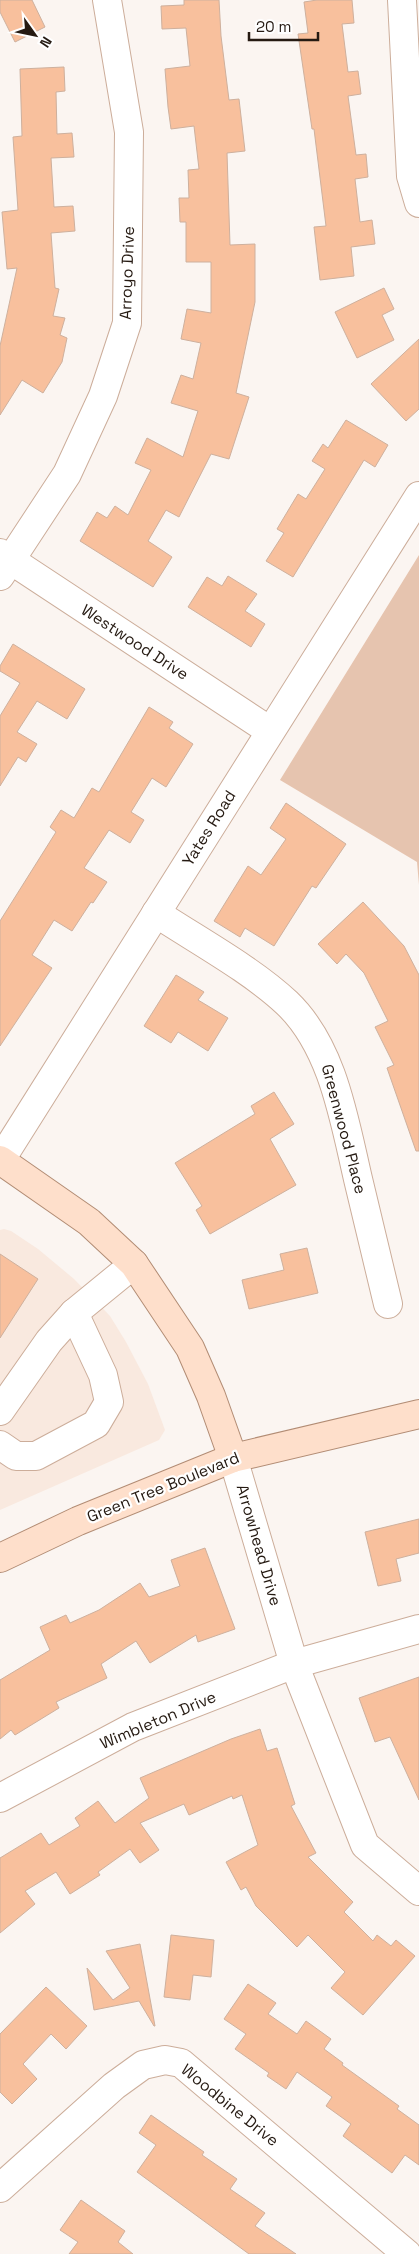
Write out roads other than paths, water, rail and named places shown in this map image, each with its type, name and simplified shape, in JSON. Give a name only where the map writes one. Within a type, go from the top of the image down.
[{"type":"main road","name":"Arrowhead Drive","points":[[0,1160],[89,1222],[134,1264],[190,1348],[211,1396],[233,1458]]},
{"type":"main road","name":"Green Tree Boulevard","points":[[1,1553],[233,1458],[419,1414]]},
{"type":"street","name":"Arroyo Drive","points":[[4,563],[67,474],[103,396],[127,323],[130,132],[107,0]]},
{"type":"street","points":[[402,0],[411,176],[419,203]]},
{"type":"street","name":"Yates Road","points":[[0,1160],[419,496]]},
{"type":"street","name":"Westwood Drive","points":[[4,563],[270,731]]},
{"type":"street","name":"Greenwood Place","points":[[156,913],[264,984],[288,1004],[309,1029],[324,1056],[344,1121],[388,1304]]},
{"type":"street","points":[[0,1411],[49,1341],[74,1313],[134,1264]]},
{"type":"street","points":[[0,1445],[16,1456],[36,1456],[96,1424],[109,1402],[104,1375],[74,1313]]},
{"type":"street","name":"Arrowhead Drive","points":[[233,1458],[294,1664],[365,1845],[419,1891]]},
{"type":"street","name":"Wimbleton Drive","points":[[0,1798],[133,1727],[294,1664],[419,1629]]},
{"type":"street","name":"Woodbine Drive","points":[[0,2188],[114,2086],[143,2065],[165,2060],[181,2063],[407,2254]]}]
